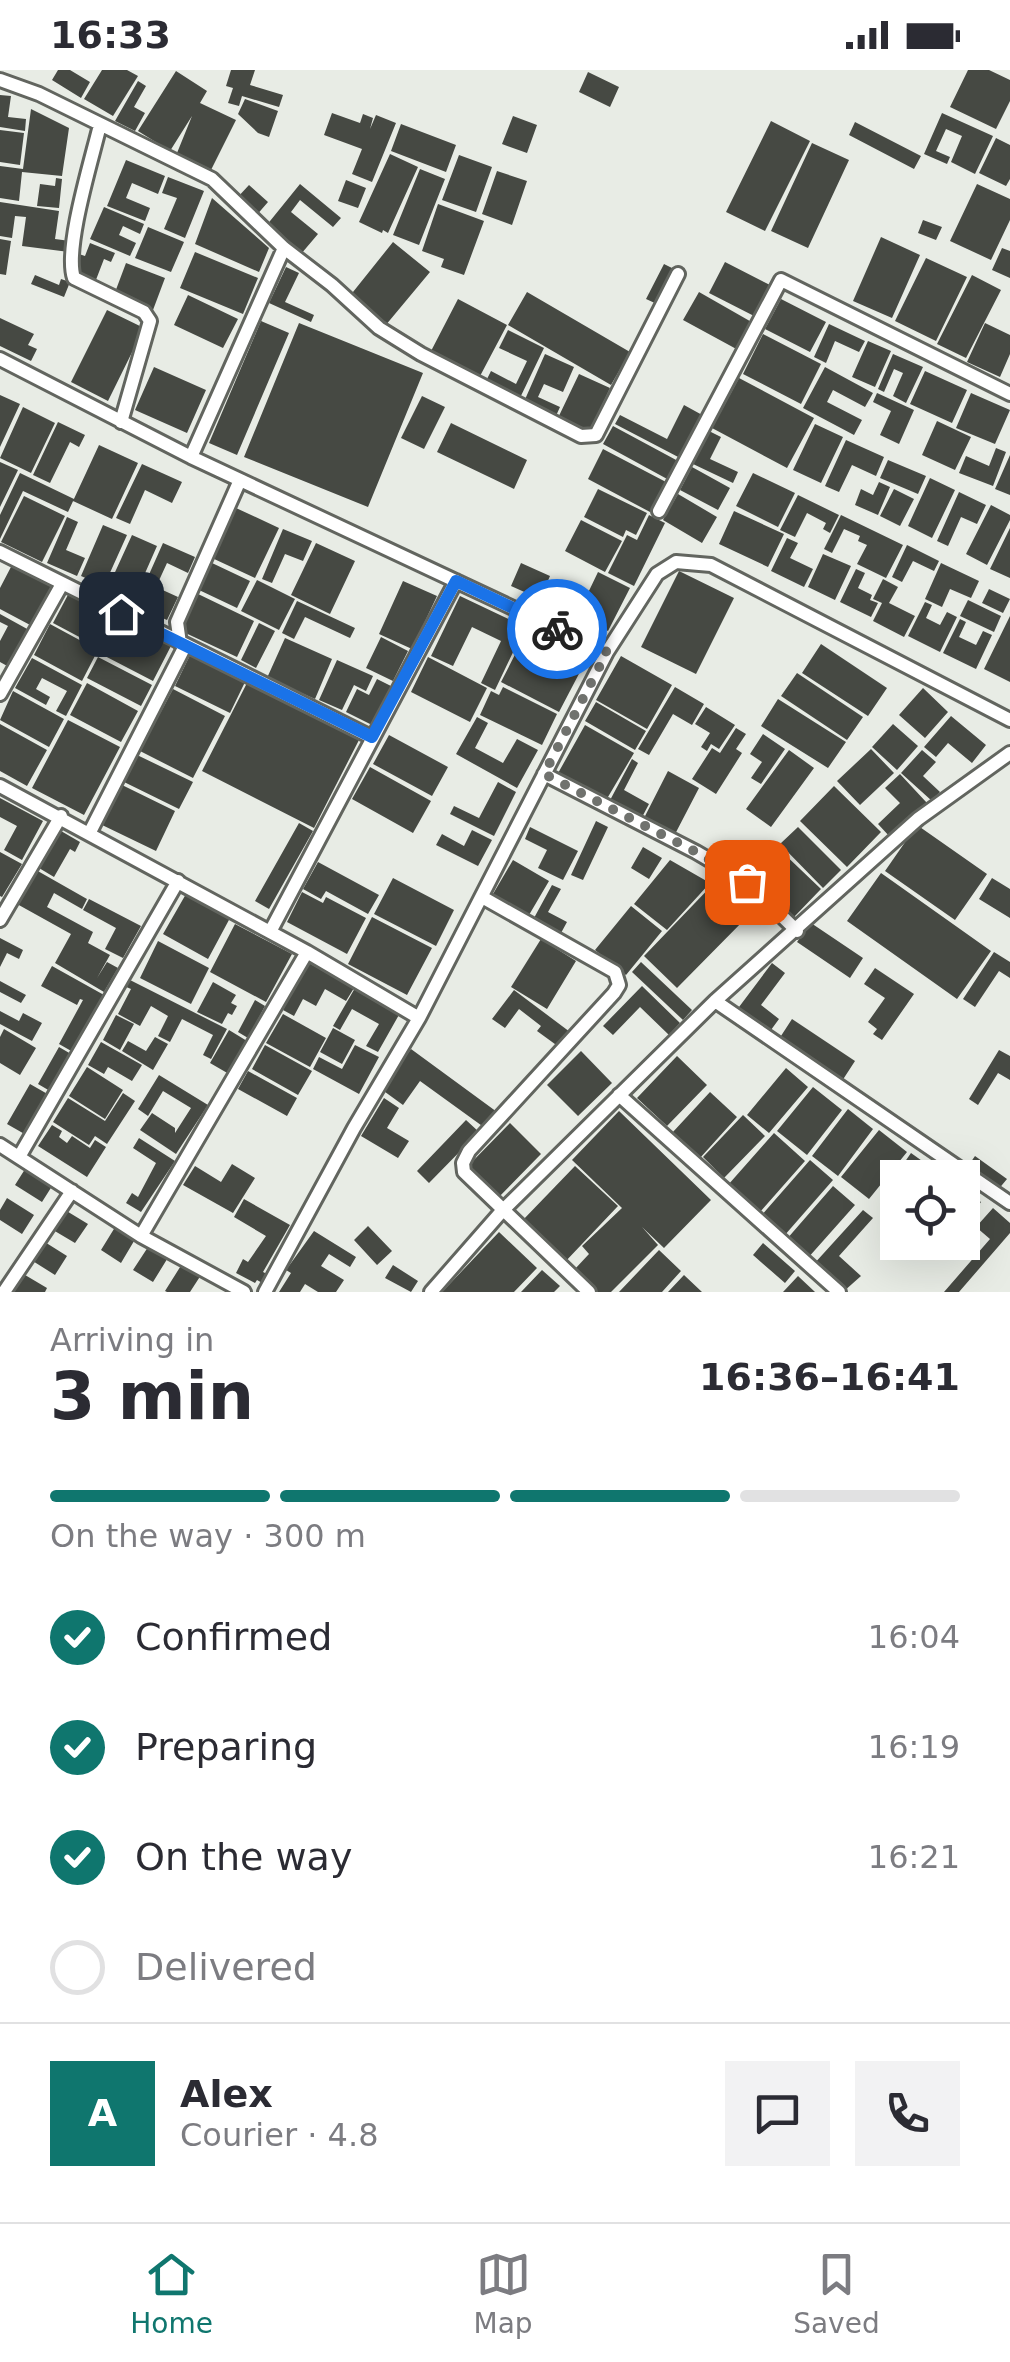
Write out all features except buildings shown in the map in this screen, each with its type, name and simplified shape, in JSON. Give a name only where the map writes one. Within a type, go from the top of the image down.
[{"type":"street","points":[[0,80],[40,94],[212,179],[284,248],[378,328],[527,410],[587,438],[596,435],[678,274]]},
{"type":"street","points":[[100,125],[73,248],[72,271],[74,278],[144,312],[150,321],[121,422]]},
{"type":"street","points":[[191,457],[284,248]]},
{"type":"street","points":[[660,512],[781,280],[1010,394]]},
{"type":"street","points":[[0,359],[191,457],[607,652]]},
{"type":"street","points":[[90,832],[182,645],[177,622],[240,480]]},
{"type":"street","points":[[0,552],[372,737]]},
{"type":"street","points":[[265,1292],[419,1018],[607,652],[657,574],[676,562],[711,566],[1010,720]]},
{"type":"street","points":[[270,932],[456,581]]},
{"type":"street","points":[[0,694],[62,584]]},
{"type":"street","points":[[431,1292],[502,1211],[716,1001],[918,819],[1010,753]]},
{"type":"street","points":[[544,774],[747,882],[796,931]]},
{"type":"street","points":[[0,786],[307,952],[419,1018]]},
{"type":"street","points":[[0,920],[61,816]]},
{"type":"street","points":[[20,1157],[178,881]]},
{"type":"street","points":[[482,897],[614,972],[619,986],[463,1163],[464,1172],[502,1211],[589,1292]]},
{"type":"street","points":[[142,1236],[307,952]]},
{"type":"street","points":[[716,1001],[1010,1203]]},
{"type":"street","points":[[619,1095],[839,1292]]},
{"type":"street","points":[[0,1145],[142,1236],[244,1292]]},
{"type":"street","points":[[4,1292],[72,1191]]},
{"type":"way so far","points":[[557,629],[607,652],[544,774],[747,882]]},
{"type":"route","points":[[121,614],[372,737],[456,581],[557,629]]}]
